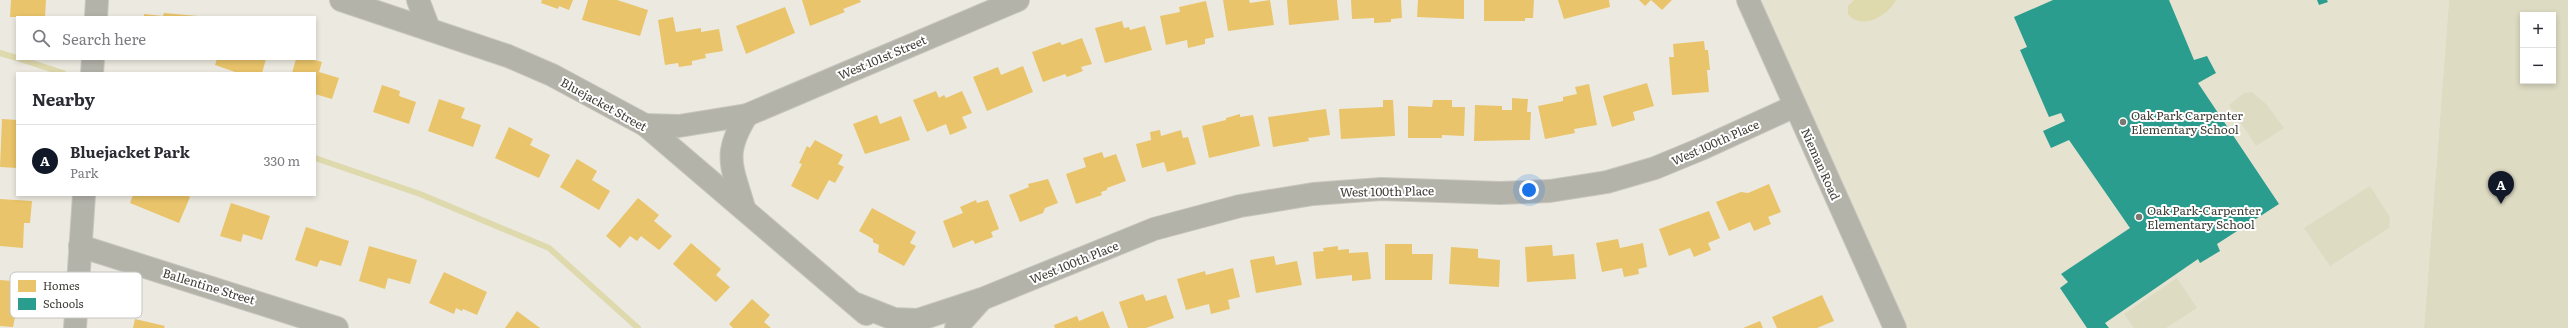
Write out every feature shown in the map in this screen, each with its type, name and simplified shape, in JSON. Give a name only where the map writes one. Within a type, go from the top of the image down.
[{"type":"street","points":[[96,16],[97,0]]},
{"type":"street","points":[[418,0],[429,29]]},
{"type":"street","name":"West 101st Street","points":[[645,125],[679,126],[747,114],[1018,0]]},
{"type":"street","name":"Nieman Road","points":[[1748,0],[1895,328]]},
{"type":"street","name":"Bluejacket Street","points":[[353,2],[508,56],[552,75],[645,125],[856,304],[880,328]]},
{"type":"street","points":[[92,72],[93,60]]},
{"type":"street","name":"West 100th Place","points":[[856,304],[894,319],[918,320],[982,299],[1154,229],[1240,206],[1313,194],[1381,188],[1500,193],[1550,191],[1608,182],[1655,168],[1701,149],[1795,106]]},
{"type":"street","points":[[744,208],[732,167],[731,147],[747,114]]},
{"type":"street","points":[[78,272],[84,196]]},
{"type":"street","name":"Ballentine Street","points":[[80,246],[337,328]]},
{"type":"street","name":"West 100th Place","points":[[956,328],[982,299]]},
{"type":"street","points":[[75,328],[76,318]]},
{"type":"shaded area","name":"Oak Park-Carpenter Elementary School","points":[[1760,0],[2449,0],[2424,328],[1895,328]]},
{"type":"shaded area","points":[[1854,0],[1896,0],[1881,16],[1867,21],[1860,21],[1853,19],[1848,14],[1848,6]]},
{"type":"shaded area","points":[[2449,0],[2568,0],[2568,328],[2424,328]]},
{"type":"shaded area","points":[[2252,92],[2267,105],[2284,128],[2256,146],[2229,105],[2244,93]]},
{"type":"shaded area","points":[[2370,186],[2390,217],[2389,228],[2330,266],[2304,228]]},
{"type":"shaded area","points":[[2177,278],[2197,308],[2166,328],[2134,328],[2124,314]]},
{"type":"building: Homes","points":[[11,0],[46,0],[45,16],[10,17]]},
{"type":"building: Homes","points":[[542,0],[573,0],[569,10],[559,6],[558,9],[541,3]]},
{"type":"building: Homes","points":[[588,0],[617,0],[648,10],[640,36],[582,20]]},
{"type":"building: Homes","points":[[802,0],[860,0],[861,2],[843,9],[845,12],[810,26]]},
{"type":"building: Homes","points":[[1223,0],[1249,0],[1250,3],[1270,0],[1274,25],[1228,31]]},
{"type":"building: Homes","points":[[1287,0],[1337,0],[1339,20],[1289,25]]},
{"type":"building: Homes","points":[[1351,0],[1401,0],[1402,18],[1391,19],[1391,22],[1374,23],[1374,18],[1352,19]]},
{"type":"building: Homes","points":[[1418,0],[1464,0],[1464,19],[1417,17]]},
{"type":"building: Homes","points":[[1484,0],[1534,0],[1533,18],[1525,18],[1525,21],[1484,21]]},
{"type":"building: Homes","points":[[1558,0],[1609,0],[1610,7],[1564,19]]},
{"type":"building: Homes","points":[[1639,0],[1651,0],[1645,6]]},
{"type":"building: Homes","points":[[1651,0],[1672,0],[1662,10]]},
{"type":"building: Homes","points":[[1206,1],[1214,37],[1205,39],[1205,44],[1188,48],[1187,40],[1166,45],[1160,16],[1180,12],[1179,7]]},
{"type":"building: Homes","points":[[785,7],[795,33],[746,54],[736,26]]},
{"type":"building: Homes","points":[[164,13],[198,16],[163,16]]},
{"type":"building: Homes","points":[[144,14],[163,16],[144,16]]},
{"type":"building: Homes","points":[[673,17],[676,32],[701,28],[701,32],[719,29],[723,51],[705,54],[706,58],[692,61],[692,65],[679,67],[678,63],[665,65],[658,20]]},
{"type":"building: Homes","points":[[1122,21],[1124,28],[1129,27],[1130,30],[1145,26],[1152,50],[1105,63],[1095,28]]},
{"type":"building: Homes","points":[[1082,38],[1092,64],[1081,67],[1083,71],[1067,77],[1065,74],[1043,82],[1032,52],[1060,42],[1062,45]]},
{"type":"building: Homes","points":[[1704,41],[1705,50],[1708,50],[1710,70],[1707,70],[1709,92],[1672,95],[1669,57],[1674,57],[1673,44]]},
{"type":"building: Homes","points":[[217,60],[266,60],[262,72],[235,72],[215,65]]},
{"type":"building: Homes","points":[[296,60],[315,60],[322,62],[319,72],[339,78],[332,99],[316,94],[316,72],[292,72]]},
{"type":"building: Homes","points":[[1023,66],[1033,92],[987,111],[973,77],[998,67],[1001,75]]},
{"type":"building: Homes","points":[[1647,83],[1654,106],[1633,112],[1635,120],[1612,127],[1603,96]]},
{"type":"building: Homes","points":[[1589,84],[1597,125],[1574,129],[1575,133],[1545,139],[1538,106],[1563,101],[1563,97],[1577,94],[1575,87]]},
{"type":"building: Homes","points":[[382,85],[400,91],[399,96],[416,102],[409,124],[373,112]]},
{"type":"building: Homes","points":[[936,91],[939,98],[944,95],[946,98],[962,91],[972,113],[962,117],[967,128],[950,135],[946,124],[927,132],[913,100]]},
{"type":"building: Homes","points":[[1512,98],[1528,99],[1527,112],[1531,112],[1530,140],[1474,141],[1475,105],[1502,106],[1502,110],[1512,110]]},
{"type":"building: Homes","points":[[439,99],[465,108],[461,118],[481,125],[473,147],[428,131]]},
{"type":"building: Homes","points":[[1383,100],[1393,100],[1395,136],[1341,139],[1339,109],[1383,107]]},
{"type":"building: Homes","points":[[1433,100],[1452,100],[1452,107],[1465,107],[1464,136],[1442,135],[1442,138],[1408,138],[1408,106],[1432,107]]},
{"type":"building: Homes","points":[[1326,109],[1330,135],[1308,138],[1309,141],[1273,147],[1268,117]]},
{"type":"building: Homes","points":[[1240,114],[1240,117],[1253,115],[1260,146],[1209,158],[1202,126],[1226,120],[1226,118]]},
{"type":"building: Homes","points":[[877,115],[880,124],[901,116],[910,140],[865,154],[853,124]]},
{"type":"building: Homes","points":[[2,119],[16,120],[16,168],[0,167]]},
{"type":"building: Homes","points":[[509,127],[533,139],[530,145],[550,155],[539,178],[495,158]]},
{"type":"building: Homes","points":[[1160,130],[1161,136],[1181,130],[1183,138],[1188,137],[1196,164],[1167,172],[1164,162],[1142,168],[1136,144],[1151,140],[1150,132]]},
{"type":"building: Homes","points":[[815,140],[843,155],[838,164],[844,167],[835,183],[829,180],[818,200],[791,186],[802,164],[799,163],[807,146],[810,148]]},
{"type":"building: Homes","points":[[1102,152],[1104,158],[1116,154],[1126,181],[1107,188],[1107,190],[1101,192],[1102,195],[1076,204],[1066,174],[1086,167],[1083,158]]},
{"type":"building: Homes","points":[[577,159],[597,171],[592,180],[610,191],[599,210],[560,187]]},
{"type":"building: Homes","points":[[1048,179],[1058,203],[1045,208],[1043,213],[1020,222],[1009,195],[1029,187],[1028,184]]},
{"type":"building: Homes","points":[[1769,184],[1781,212],[1768,217],[1771,224],[1754,231],[1750,222],[1729,231],[1716,202],[1741,192],[1748,193]]},
{"type":"building: Homes","points":[[133,196],[190,197],[179,223],[130,203]]},
{"type":"building: Homes","points":[[638,198],[659,215],[654,221],[672,236],[659,250],[641,236],[637,241],[630,236],[620,248],[606,236]]},
{"type":"building: Homes","points":[[0,199],[32,201],[30,223],[24,223],[23,248],[0,246]]},
{"type":"building: Homes","points":[[976,200],[977,203],[988,200],[999,229],[991,232],[993,237],[975,244],[973,240],[953,248],[943,221],[963,213],[960,207]]},
{"type":"building: Homes","points":[[231,203],[270,216],[262,240],[243,234],[241,242],[220,236]]},
{"type":"building: Homes","points":[[872,208],[916,232],[910,243],[916,246],[904,266],[878,252],[879,245],[873,242],[873,239],[859,231]]},
{"type":"building: Homes","points":[[1709,211],[1720,238],[1708,243],[1711,250],[1694,257],[1690,248],[1669,256],[1659,229]]},
{"type":"building: Homes","points":[[306,227],[349,241],[341,266],[320,260],[317,267],[295,260]]},
{"type":"building: Homes","points":[[1618,239],[1620,248],[1643,243],[1647,267],[1638,269],[1639,274],[1624,277],[1622,268],[1602,272],[1596,243]]},
{"type":"building: Homes","points":[[691,243],[721,269],[716,275],[730,287],[716,302],[673,264]]},
{"type":"building: Homes","points":[[1385,244],[1412,244],[1412,254],[1433,254],[1432,280],[1385,280]]},
{"type":"building: Homes","points":[[1552,245],[1553,256],[1574,254],[1576,279],[1527,282],[1525,247]]},
{"type":"building: Homes","points":[[369,246],[417,260],[410,284],[388,278],[385,289],[359,281]]},
{"type":"building: Homes","points":[[1338,246],[1338,250],[1349,249],[1349,253],[1368,252],[1371,279],[1352,281],[1352,275],[1316,279],[1313,252],[1324,251],[1323,248]]},
{"type":"building: Homes","points":[[1451,247],[1478,249],[1478,258],[1500,260],[1499,287],[1449,284]]},
{"type":"building: Homes","points":[[1274,256],[1276,265],[1297,261],[1302,285],[1256,293],[1250,260]]},
{"type":"building: Homes","points":[[1233,268],[1240,297],[1228,300],[1230,309],[1211,314],[1209,304],[1186,310],[1177,279],[1205,271],[1206,275]]},
{"type":"building: Homes","points":[[444,272],[487,292],[477,315],[463,309],[462,311],[456,308],[454,314],[429,303]]},
{"type":"building: Homes","points":[[0,280],[10,281],[10,318],[15,318],[13,327],[0,326]]},
{"type":"building: Homes","points":[[1143,294],[1146,301],[1166,295],[1174,318],[1146,328],[1128,328],[1119,302]]},
{"type":"building: Homes","points":[[1822,295],[1834,321],[1817,328],[1777,328],[1772,317]]},
{"type":"building: Homes","points":[[752,299],[770,315],[764,322],[771,328],[733,328],[729,324]]},
{"type":"building: Homes","points":[[517,311],[540,328],[505,328]]},
{"type":"building: Homes","points":[[1103,311],[1110,328],[1055,328],[1054,325],[1077,316],[1079,321]]},
{"type":"building: Homes","points":[[135,319],[165,326],[164,328],[133,328]]},
{"type":"building: Homes","points":[[1760,321],[1763,328],[1743,328]]},
{"type":"building: Schools","points":[[2053,0],[2169,0],[2194,60],[2207,56],[2216,73],[2198,83],[2279,204],[2217,244],[2220,251],[2200,263],[2198,259],[2105,323],[2109,328],[2087,328],[2060,288],[2068,282],[2061,274],[2130,228],[2069,140],[2051,148],[2043,131],[2065,121],[2061,113],[2049,117],[2020,50],[2027,47],[2014,17]]},
{"type":"building: Schools","points":[[2317,0],[2327,0],[2328,2],[2319,5]]},
{"type":"waterway","points":[[0,53],[16,58]]},
{"type":"waterway","points":[[23,60],[60,72]]},
{"type":"waterway","points":[[316,158],[420,194],[549,248],[638,328]]},
{"type":"place","name":"Oak Park Carpenter Elementary School","points":[[2123,122]]},
{"type":"place","name":"Bluejacket Park","points":[[2501,204]]},
{"type":"place","name":"Oak Park-Carpenter Elementary School","points":[[2139,217]]}]
